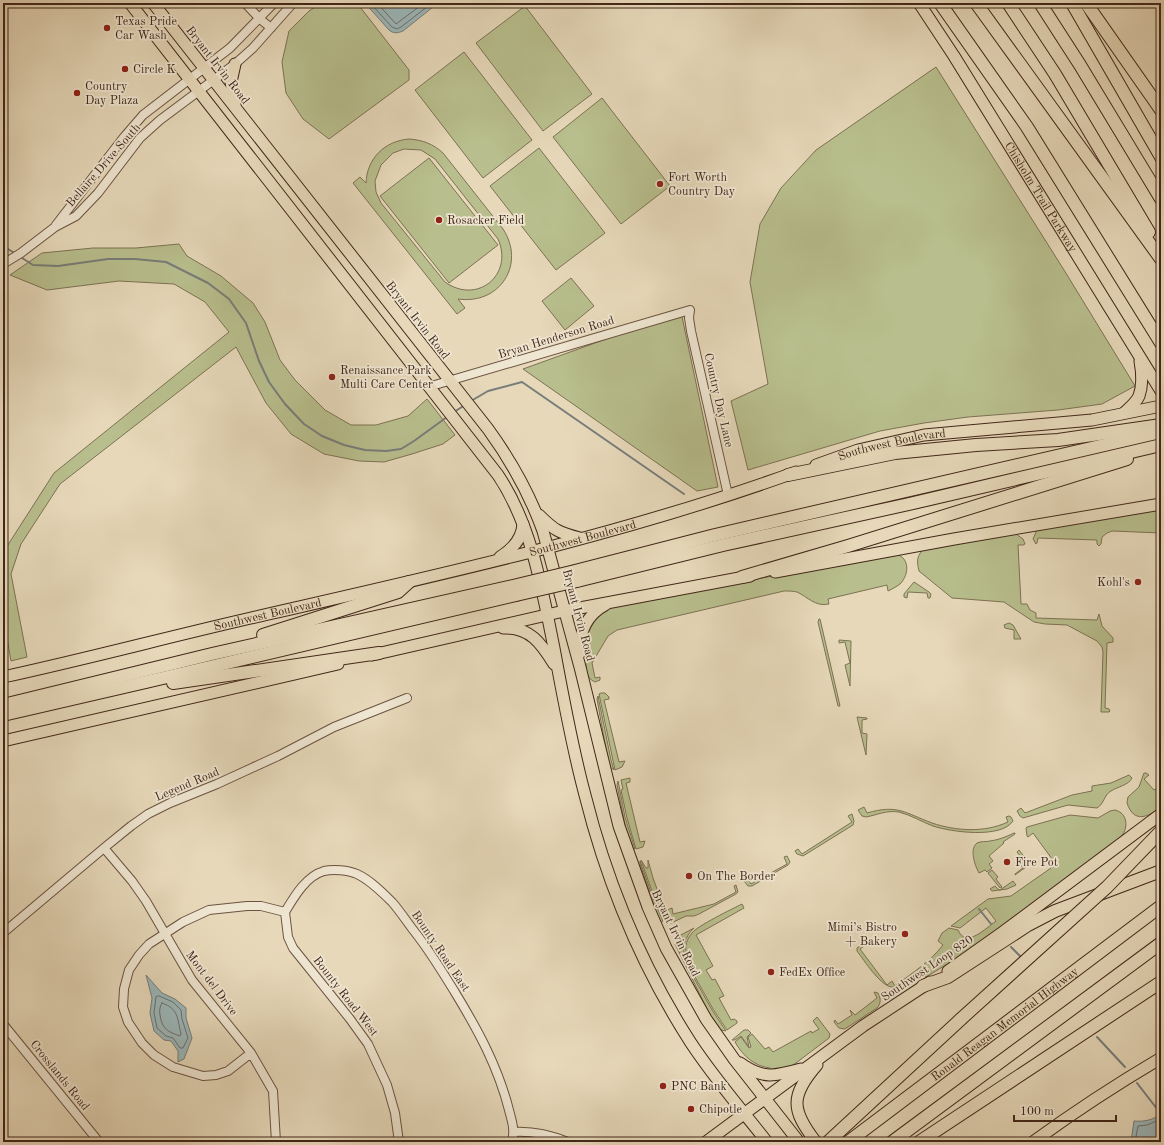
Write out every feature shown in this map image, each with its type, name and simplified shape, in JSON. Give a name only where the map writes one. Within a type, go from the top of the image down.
[{"type":"highway","points":[[940,3],[1006,95],[1045,155],[1161,343]]},
{"type":"highway","points":[[976,3],[1161,259]]},
{"type":"highway","points":[[1008,3],[1055,74],[1161,251]]},
{"type":"highway","points":[[1040,3],[1161,199]]},
{"type":"highway","points":[[1072,3],[1161,157]]},
{"type":"highway","points":[[1086,3],[1161,110]]},
{"type":"highway","points":[[788,475],[895,453],[976,445],[1058,440],[1161,425]]},
{"type":"highway","name":"Southwest Boulevard","points":[[576,576],[723,533],[1161,432]]},
{"type":"highway","points":[[742,577],[1107,466],[1161,446]]},
{"type":"highway","name":"Southwest Boulevard","points":[[3,706],[212,654],[723,545],[1161,446]]},
{"type":"highway","points":[[212,654],[226,646],[398,592],[409,582]]},
{"type":"highway","name":"Southwest Boulevard","points":[[3,715],[146,682],[515,590]]},
{"type":"highway","points":[[146,682],[162,685],[379,654]]},
{"type":"highway","points":[[828,1142],[1107,887],[1161,831]]},
{"type":"highway","points":[[923,986],[948,977],[1028,925],[1055,911],[1161,871]]},
{"type":"highway","name":"Ronald Reagan Memorial Highway","points":[[848,1142],[1161,906]]},
{"type":"highway","points":[[892,1142],[1161,943]]},
{"type":"highway","points":[[918,1142],[1161,982]]},
{"type":"main road","points":[[130,3],[505,486],[518,509],[532,552],[547,615],[578,768],[590,816],[604,862],[628,924],[654,980],[691,1043],[767,1142]]},
{"type":"main road","name":"Bryant Irvin Road","points":[[153,3],[477,416],[512,464],[523,483],[536,513],[548,548],[580,667],[619,826],[648,907],[662,940],[706,1019],[799,1142]]},
{"type":"main road","name":"Chisholm Trail Parkway","points":[[919,3],[954,56],[1161,392]]},
{"type":"main road","points":[[235,64],[231,88],[236,109]]},
{"type":"main road","points":[[356,294],[372,282]]},
{"type":"main road","points":[[1124,414],[1139,397],[1142,370],[1139,356]]},
{"type":"main road","name":"Southwest Boulevard","points":[[3,678],[409,582],[582,539],[728,495],[858,450],[924,434],[1092,420],[1161,406]]},
{"type":"main road","points":[[3,741],[564,611],[742,577],[1004,530],[1161,504]]},
{"type":"main road","points":[[536,513],[557,531],[582,539]]},
{"type":"main road","points":[[492,562],[510,551],[514,546],[522,531],[522,521]]},
{"type":"main road","points":[[580,667],[580,640],[585,625],[596,611],[611,602]]},
{"type":"main road","points":[[488,628],[510,628],[527,633],[540,642],[558,670]]},
{"type":"main road","name":"Southwest Loop 820","points":[[706,1142],[891,1007],[1003,932],[1161,814]]},
{"type":"main road","points":[[812,1138],[800,1118],[797,1101],[798,1093],[805,1079],[829,1051]]},
{"type":"main road","points":[[734,1058],[752,1070],[769,1075],[780,1074],[807,1067]]},
{"type":"main road","points":[[1033,1142],[1062,1121],[1161,1058]]},
{"type":"street","points":[[245,3],[271,28]]},
{"type":"street","name":"Bellaire Drive South","points":[[3,264],[34,245],[55,227],[143,114],[230,48],[274,3]]},
{"type":"street","name":"Bellaire Drive South","points":[[55,227],[76,216],[88,205],[140,138],[160,120],[235,64],[253,48],[293,3]]},
{"type":"street","name":"Bryan Henderson Road","points":[[428,387],[690,310]]},
{"type":"street","name":"Country Day Lane","points":[[690,310],[689,318],[691,331],[728,495]]},
{"type":"street","name":"Legend Road","points":[[3,933],[104,848],[148,814],[278,756],[334,727],[407,698]]},
{"type":"street","name":"Mont del Drive","points":[[104,848],[132,881],[146,901],[163,933],[192,980],[251,1053],[273,1091],[276,1142]]},
{"type":"street","name":"Bounty Road East","points":[[285,912],[295,895],[305,884],[316,874],[325,871],[345,871],[356,874],[371,884],[392,902],[434,958],[465,1009],[486,1048],[504,1089],[515,1132]]},
{"type":"street","points":[[251,1053],[228,1071],[216,1075],[203,1076],[172,1067],[154,1055],[142,1043],[128,1022],[123,1008],[124,989],[129,970],[139,955],[149,944],[163,933],[183,922],[209,910],[247,906],[261,906],[285,912]]},
{"type":"street","name":"Bounty Road West","points":[[285,912],[288,937],[293,948],[350,1019],[368,1044],[377,1062],[387,1085],[395,1114],[399,1142]]},
{"type":"street","name":"Crosslands Road","points":[[3,1024],[99,1142]]},
{"type":"street","points":[[512,1142],[515,1132],[541,1133],[568,1142]]},
{"type":"green space","points":[[321,3],[357,3],[409,70],[409,80],[329,139],[303,119],[286,93],[282,62],[289,31],[309,11]]},
{"type":"green space","points":[[525,6],[592,94],[543,131],[476,43]]},
{"type":"green space","points":[[464,52],[532,140],[483,178],[415,90]]},
{"type":"green space","points":[[936,67],[1135,386],[1102,404],[1058,410],[968,417],[880,431],[748,470],[731,401],[768,384],[750,282],[760,224],[781,188],[816,150]]},
{"type":"green space","points":[[602,98],[670,186],[621,224],[553,137]]},
{"type":"green space","points":[[409,139],[423,141],[432,145],[443,153],[503,229],[509,242],[512,256],[510,268],[505,279],[497,289],[486,296],[473,299],[458,299],[465,308],[457,314],[353,183],[360,177],[366,183],[370,166],[379,152],[392,143]],"holes":[[[404,149],[421,150],[435,159],[498,239],[502,252],[501,264],[497,274],[490,283],[480,288],[469,290],[457,288],[445,282],[381,203],[376,192],[375,181],[381,165],[393,153]]]},
{"type":"green space","points":[[539,148],[605,233],[556,270],[490,186]]},
{"type":"green space","name":"Rosacker Field","points":[[429,158],[498,245],[449,283],[380,196]]},
{"type":"green space","points":[[179,244],[187,256],[221,276],[253,303],[265,322],[280,360],[295,380],[325,410],[351,425],[376,425],[408,416],[427,399],[455,435],[443,444],[384,462],[359,461],[324,454],[291,434],[266,403],[236,347],[60,484],[21,544],[11,574],[27,657],[11,661],[3,615],[3,555],[4,551],[54,473],[229,332],[205,302],[174,284],[119,281],[47,290],[10,275],[42,253],[93,248],[136,248]]},
{"type":"green space","points":[[571,278],[594,306],[565,330],[542,301]]},
{"type":"green space","points":[[681,312],[718,487],[697,491],[523,369]]},
{"type":"green space","points":[[1161,507],[1161,533],[1112,531],[1102,537],[1101,544],[1099,546],[1097,544],[1097,540],[1038,538],[1036,544],[1033,539],[1037,530]]},
{"type":"green space","points":[[1016,534],[1023,539],[1025,544],[1018,545],[1021,604],[1027,604],[1030,610],[1036,613],[1036,618],[1097,620],[1099,614],[1102,626],[1113,638],[1113,642],[1107,643],[1105,708],[1109,709],[1109,712],[1101,712],[1103,652],[1102,647],[1097,641],[1067,625],[1034,622],[1004,602],[952,598],[919,571],[918,559],[924,549]]},
{"type":"green space","points":[[893,554],[899,555],[903,558],[907,566],[907,570],[906,575],[900,584],[888,591],[887,585],[828,599],[829,604],[824,605],[816,603],[797,592],[784,591],[617,630],[608,636],[592,663],[595,678],[600,677],[600,680],[595,682],[587,674],[586,662],[583,656],[585,633],[601,612],[615,605]]},
{"type":"green space","points":[[914,582],[931,594],[930,598],[928,598],[927,593],[908,592],[907,598],[904,597],[904,594]]},
{"type":"green space","points":[[819,619],[840,706],[838,706],[818,622]]},
{"type":"green space","points":[[1009,623],[1013,625],[1021,639],[1014,639],[1014,630],[1005,628],[1004,625]]},
{"type":"green space","points":[[839,640],[851,641],[850,686],[845,665],[850,663],[845,642],[839,643]]},
{"type":"green space","points":[[605,693],[609,697],[609,699],[604,700],[619,762],[625,761],[622,767],[615,770],[599,694]]},
{"type":"green space","points":[[598,696],[614,770],[609,766],[597,699]]},
{"type":"green space","points":[[857,717],[867,718],[862,720],[862,733],[867,734],[866,755]]},
{"type":"green space","points":[[1144,773],[1149,775],[1144,779],[1154,790],[1161,786],[1161,807],[1151,814],[1142,817],[1133,814],[1127,803],[1128,797],[1139,787]]},
{"type":"green space","points":[[1129,775],[1132,778],[1126,784],[1109,793],[1097,808],[1068,805],[1023,818],[1017,811],[1021,808],[1025,813],[1072,795],[1092,791],[1092,786],[1111,783]]},
{"type":"green space","points":[[630,778],[630,782],[626,783],[640,842],[645,841],[643,847],[636,849],[621,790],[623,789],[621,780]]},
{"type":"green space","points":[[618,781],[625,817],[635,849],[629,845],[617,785]]},
{"type":"green space","points":[[864,807],[867,813],[886,809],[901,811],[941,826],[970,830],[999,826],[1008,822],[1006,817],[1009,816],[1013,821],[1007,827],[998,830],[987,832],[963,832],[933,826],[899,812],[886,812],[866,817],[862,816],[858,810]]},
{"type":"green space","points":[[1115,810],[1123,814],[1126,826],[1120,838],[1049,893],[952,962],[926,977],[921,969],[901,984],[894,987],[887,985],[892,981],[895,986],[932,957],[943,945],[938,941],[942,933],[949,928],[958,930],[966,938],[982,932],[996,921],[986,908],[960,928],[951,926],[988,899],[1011,896],[1051,868],[1051,866],[1055,863],[1033,833],[1028,837],[1027,836],[1027,827],[1070,815],[1098,818],[1110,811]]},
{"type":"green space","points":[[852,814],[854,821],[853,825],[803,856],[797,854],[795,851],[798,849],[802,854],[852,822],[848,816]]},
{"type":"green space","points":[[1014,833],[1015,834],[1003,842],[1004,843],[989,856],[993,861],[989,864],[992,868],[987,872],[985,870],[979,873],[974,862],[973,853],[973,849],[977,843],[999,839]]},
{"type":"green space","points":[[1019,850],[1030,864],[1015,875],[1023,868],[1020,864],[1024,861],[1017,852]]},
{"type":"green space","points":[[787,856],[790,862],[788,865],[752,886],[748,886],[744,881],[748,879],[751,884],[787,864],[784,857]]},
{"type":"green space","points":[[641,860],[646,868],[648,868],[648,860],[665,911],[672,908],[673,914],[714,904],[736,892],[734,886],[736,885],[738,892],[699,914],[694,916],[686,916],[667,925],[654,897]]},
{"type":"green space","points":[[640,861],[663,921],[660,923],[640,864]]},
{"type":"green space","points":[[992,870],[998,877],[996,879],[1002,887],[1000,888],[988,873]]},
{"type":"green space","points":[[1013,881],[1016,885],[1007,889],[1000,890]]},
{"type":"green space","points":[[995,886],[1000,890],[992,891],[990,889]]},
{"type":"green space","points":[[742,904],[744,908],[696,935],[713,966],[706,970],[712,980],[715,979],[724,996],[719,998],[731,1020],[734,1019],[737,1021],[737,1023],[727,1030],[713,1009],[686,961],[688,959],[686,946],[688,939],[695,930]]},
{"type":"green space","points":[[694,928],[686,939],[684,947],[685,960],[675,940],[679,936]]},
{"type":"green space","points":[[675,944],[712,1010],[726,1031],[721,1030],[709,1013]]},
{"type":"green space","points":[[861,945],[864,946],[860,949],[887,985],[879,979],[857,951],[857,948]]},
{"type":"green space","points":[[874,992],[878,993],[880,999],[880,1003],[877,1008],[848,1027],[844,1029],[839,1028],[834,1022],[835,1020],[838,1024],[852,1015],[850,1010],[855,1015],[877,998]]},
{"type":"green space","points":[[817,1017],[830,1034],[829,1038],[788,1069],[770,1070],[770,1068],[754,1063],[745,1056],[735,1042],[741,1037],[749,1048],[751,1047],[748,1037],[752,1034],[765,1049],[769,1047],[773,1052],[811,1031],[812,1033],[819,1029],[813,1021]]},
{"type":"green space","points":[[744,1030],[748,1030],[751,1033],[747,1037],[749,1047],[741,1036],[735,1040],[732,1040]]},
{"type":"water","points":[[365,3],[438,3],[403,31],[396,33],[389,30]]},
{"type":"water","points":[[146,975],[162,993],[175,999],[186,1008],[186,1018],[192,1038],[184,1059],[178,1062],[178,1051],[171,1041],[164,1040],[154,1031],[150,1013],[152,998]]},
{"type":"water","points":[[1161,1114],[1161,1142],[1131,1142],[1134,1121],[1148,1120]]},
{"type":"waterway","points":[[3,246],[16,254]]},
{"type":"waterway","points":[[19,256],[33,265],[58,266],[108,259],[135,259],[166,262],[208,283],[229,299],[246,323],[259,361],[269,382],[285,404],[304,424],[322,436],[344,445],[365,450],[386,451],[401,449],[447,417]]},
{"type":"waterway","points":[[471,401],[488,391],[522,382],[684,494]]},
{"type":"waterway","points":[[454,412],[465,405]]},
{"type":"waterway","points":[[979,909],[991,924]]},
{"type":"waterway","points":[[1011,947],[1022,958]]},
{"type":"waterway","points":[[1097,1037],[1125,1067]]},
{"type":"waterway","points":[[1137,1083],[1161,1114]]},
{"type":"place","name":"Texas Pride Car Wash","points":[[107,28]]},
{"type":"place","name":"Circle K","points":[[125,69]]},
{"type":"place","name":"Country Day Plaza","points":[[77,93]]},
{"type":"place","name":"Fort Worth Country Day","points":[[660,184]]},
{"type":"place","name":"Rosacker Field","points":[[439,220]]},
{"type":"place","name":"Renaissance Park Multi Care Center","points":[[332,377]]},
{"type":"place","name":"Kohl's","points":[[1138,582]]},
{"type":"place","name":"Fire Pot","points":[[1007,862]]},
{"type":"place","name":"On The Border","points":[[689,876]]},
{"type":"place","name":"Mimi’s Bistro + Bakery","points":[[905,934]]},
{"type":"place","name":"FedEx Office","points":[[771,972]]},
{"type":"place","name":"PNC Bank","points":[[663,1086]]},
{"type":"place","name":"Chipotle","points":[[691,1109]]}]
